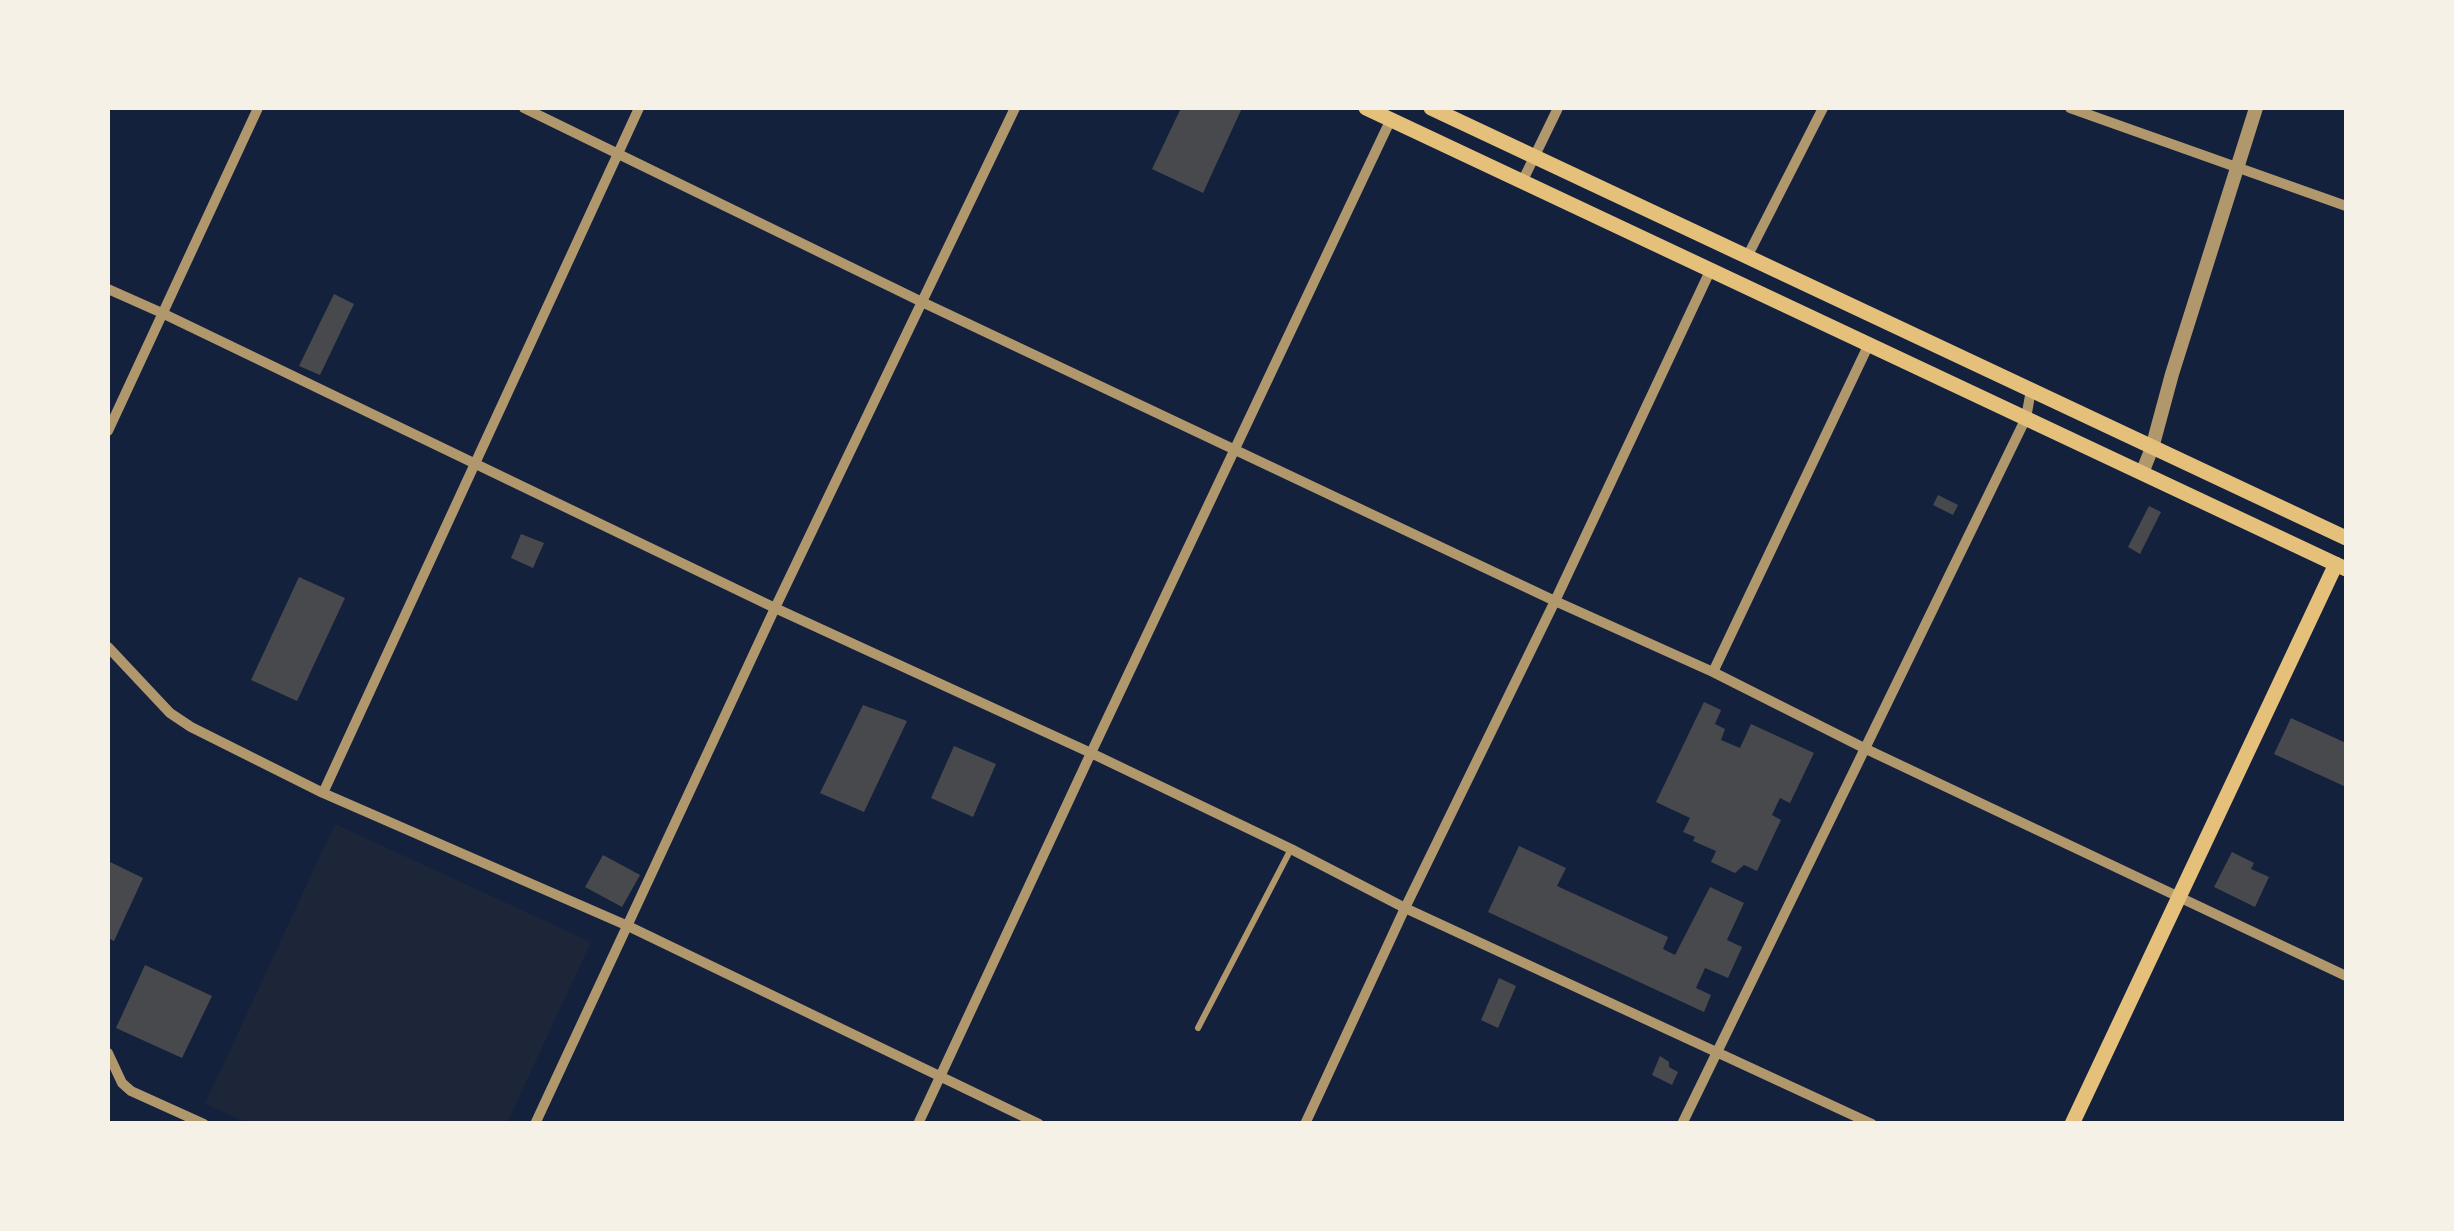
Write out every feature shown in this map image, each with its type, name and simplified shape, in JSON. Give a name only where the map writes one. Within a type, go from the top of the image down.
[{"type":"main road","points":[[1366,108],[2341,566],[2178,896],[2072,1124]]},
{"type":"main road","points":[[1430,108],[2346,538]]},
{"type":"street","points":[[108,431],[258,108]]},
{"type":"street","points":[[524,108],[922,302],[1555,602],[1712,672],[2346,976]]},
{"type":"street","points":[[323,793],[639,108]]},
{"type":"street","points":[[535,1124],[775,608],[1015,108]]},
{"type":"street","points":[[1523,180],[1558,108]]},
{"type":"street","points":[[1746,257],[1823,108]]},
{"type":"street","points":[[2070,108],[2346,206]]},
{"type":"street","points":[[2142,473],[2256,108]]},
{"type":"street","points":[[918,1124],[1391,120]]},
{"type":"street","points":[[1306,1124],[1711,269]]},
{"type":"street","points":[[108,290],[775,608],[1090,752],[1405,908],[1872,1124]]},
{"type":"street","points":[[1712,672],[1869,344]]},
{"type":"street","points":[[1682,1124],[2026,418],[2030,390]]},
{"type":"street","points":[[108,647],[170,714],[191,727],[323,793],[628,926],[1039,1124]]},
{"type":"street","points":[[108,1053],[122,1083],[131,1091],[204,1124]]},
{"type":"lane","points":[[1198,1028],[1291,849]]},
{"type":"shaded area","points":[[335,824],[591,942],[507,1123],[248,1123],[205,1104]]},
{"type":"building","points":[[1181,108],[1242,108],[1203,193],[1152,169]]},
{"type":"building","points":[[334,294],[354,304],[320,375],[299,366]]},
{"type":"building","points":[[1938,495],[1958,505],[1953,515],[1933,505]]},
{"type":"building","points":[[2149,506],[2161,512],[2140,554],[2128,547]]},
{"type":"building","points":[[521,534],[544,543],[533,568],[511,558]]},
{"type":"building","points":[[299,577],[345,598],[297,701],[251,680]]},
{"type":"building","points":[[1704,702],[1721,710],[1715,724],[1725,729],[1721,740],[1740,748],[1751,724],[1814,753],[1790,803],[1780,798],[1772,815],[1781,820],[1757,871],[1744,865],[1735,873],[1711,862],[1716,851],[1683,832],[1690,818],[1656,802]]},
{"type":"building","points":[[863,705],[907,721],[864,812],[820,793]]},
{"type":"building","points":[[2291,718],[2346,743],[2346,787],[2274,754]]},
{"type":"building","points":[[954,746],[996,764],[973,817],[931,798]]},
{"type":"building","points":[[1519,846],[1566,868],[1557,886],[1668,937],[1663,949],[1675,955],[1710,887],[1744,903],[1727,940],[1742,947],[1728,978],[1705,968],[1696,988],[1711,995],[1704,1012],[1488,912]]},
{"type":"building","points":[[2232,852],[2254,863],[2251,869],[2269,877],[2255,907],[2214,887]]},
{"type":"building","points":[[603,855],[640,875],[622,907],[585,887]]},
{"type":"building","points":[[108,861],[143,878],[114,941],[108,938]]},
{"type":"building","points":[[145,965],[212,996],[182,1058],[116,1028]]},
{"type":"building","points":[[1499,978],[1516,986],[1498,1028],[1481,1020]]},
{"type":"building","points":[[1660,1056],[1678,1072],[1672,1085],[1652,1075]]}]
